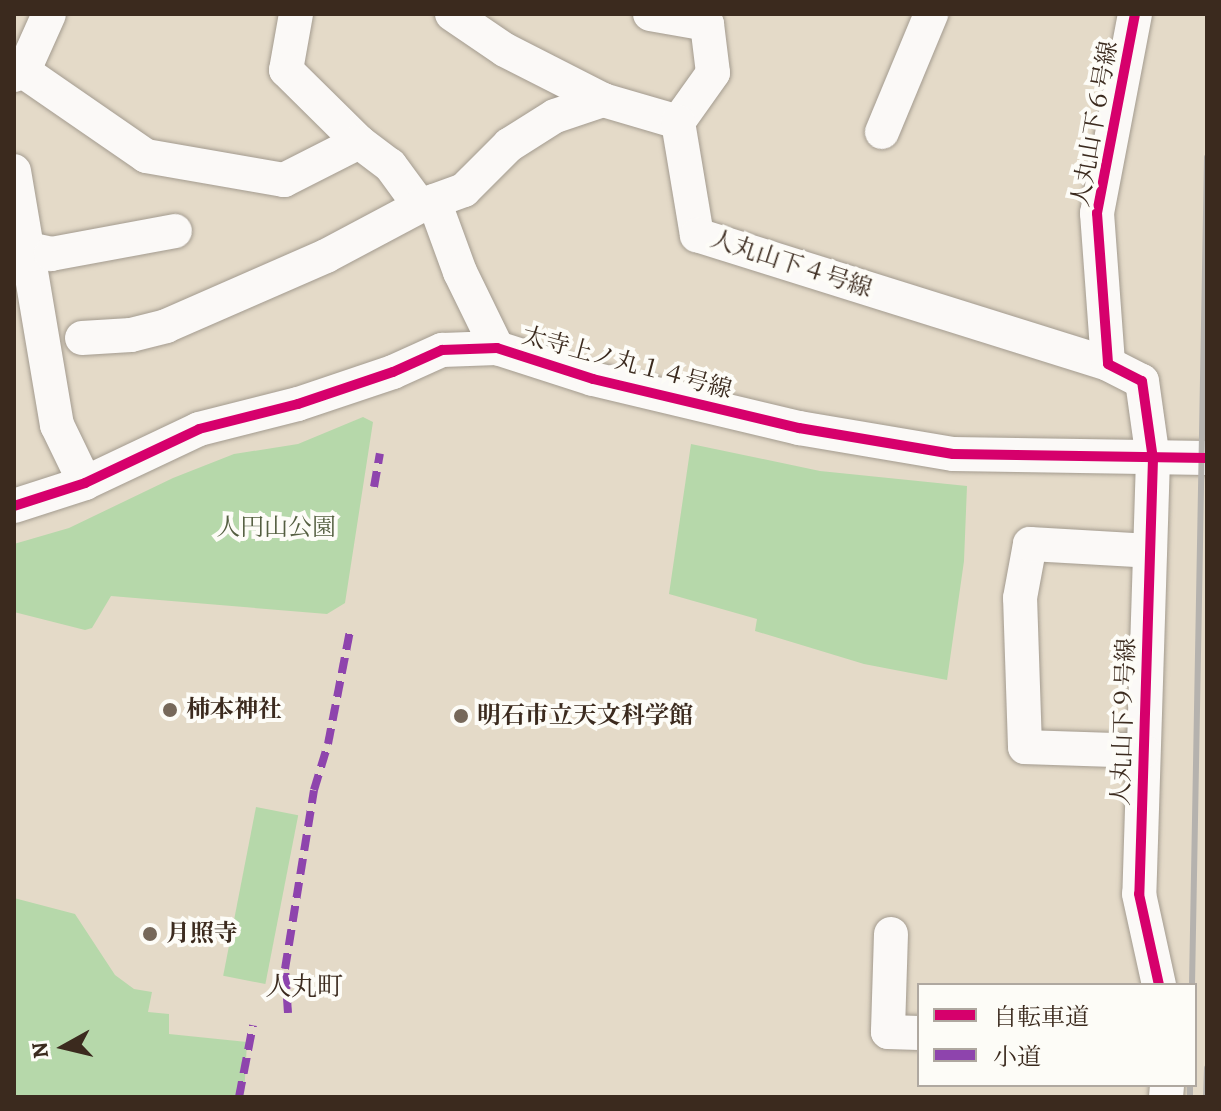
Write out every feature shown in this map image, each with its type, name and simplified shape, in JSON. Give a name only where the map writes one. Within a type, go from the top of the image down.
[{"type":"street","points":[[49,14],[28,61],[17,72],[146,156],[284,180],[359,142]]},
{"type":"street","points":[[296,14],[286,70],[359,142],[390,165],[427,204],[497,348]]},
{"type":"street","points":[[452,14],[505,50],[603,100],[678,122],[713,73],[707,24],[650,14]]},
{"type":"street","points":[[882,132],[931,14]]},
{"type":"street","name":"人丸山下６号線","points":[[1108,364],[1097,213],[1135,14]]},
{"type":"street","points":[[82,338],[131,335],[166,326],[326,256],[427,204],[464,190],[509,145],[555,116],[603,100]]},
{"type":"street","name":"人丸山下４号線","points":[[678,122],[697,235],[1108,364]]},
{"type":"street","points":[[14,171],[21,252],[57,425],[85,483]]},
{"type":"street","points":[[21,252],[51,254],[175,231]]},
{"type":"street","name":"太寺上ノ丸１４号線","points":[[14,506],[85,483],[199,429],[298,404],[393,372],[442,350],[497,348],[593,379],[799,428],[953,454],[1207,458]]},
{"type":"street","points":[[1108,364],[1142,381],[1153,459]]},
{"type":"street","name":"人丸山下９号線","points":[[1153,459],[1139,894],[1159,983]]},
{"type":"street","points":[[1143,751],[1025,747],[1020,598],[1030,544],[1150,551]]},
{"type":"street","points":[[891,934],[888,1032],[917,1033]]},
{"type":"green space","name":"人円山公園","points":[[363,417],[373,422],[345,603],[327,614],[111,596],[92,628],[85,630],[14,612],[14,544],[69,528],[173,478],[234,454],[298,444]]},
{"type":"green space","points":[[691,444],[820,471],[967,486],[964,561],[947,680],[864,664],[755,631],[757,619],[669,594]]},
{"type":"green space","points":[[256,807],[298,815],[265,984],[223,976]]},
{"type":"green space","points":[[14,898],[75,914],[115,975],[134,989],[152,992],[148,1012],[169,1014],[169,1034],[247,1042],[244,1097],[14,1097]]},
{"type":"railway","points":[[1192,983],[1207,157]]},
{"type":"railway","points":[[1206,1097],[1207,1068]]},
{"type":"railway","points":[[1190,1087],[1190,1097]]},
{"type":"marked path","points":[[374,487],[380,454]]},
{"type":"marked path","points":[[288,1013],[285,969],[314,790],[328,744],[350,631]]},
{"type":"marked path","points":[[239,1097],[253,1025]]},
{"type":"cycle path","points":[[1135,14],[1097,213],[1108,364],[1142,381],[1153,459],[1139,894],[1159,983]]},
{"type":"cycle path","points":[[14,506],[85,483],[199,429],[298,404],[393,372],[442,350],[497,348],[593,379],[799,428],[953,454],[1207,458]]},
{"type":"place","name":"柿本神社","points":[[170,710]]},
{"type":"place","name":"明石市立天文科学館","points":[[461,716]]},
{"type":"place","name":"月照寺","points":[[150,934]]},
{"type":"district","name":"人丸町","points":[[304,987]]}]
